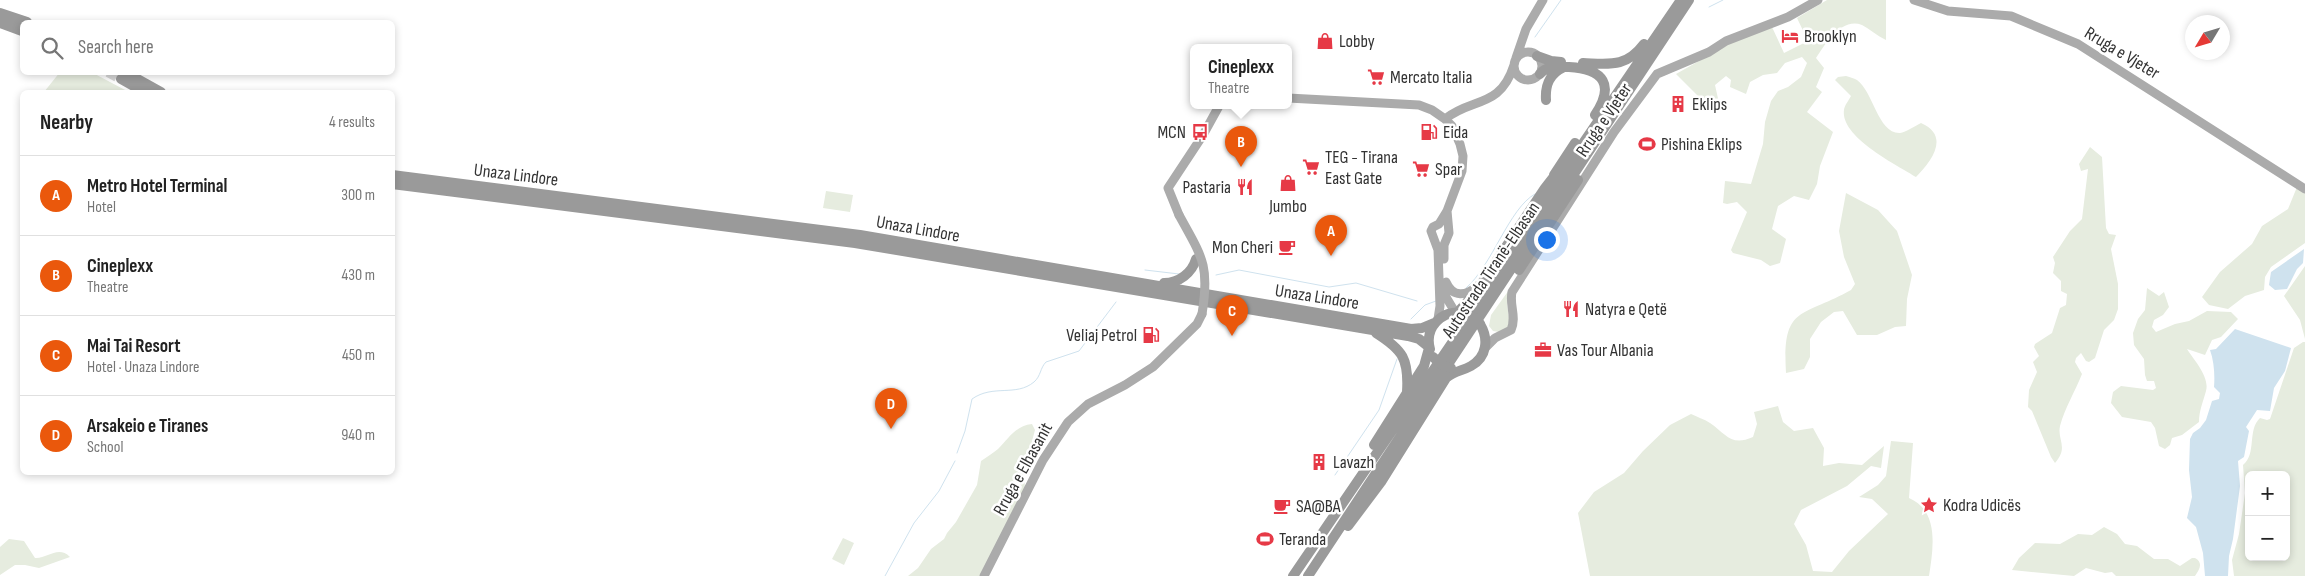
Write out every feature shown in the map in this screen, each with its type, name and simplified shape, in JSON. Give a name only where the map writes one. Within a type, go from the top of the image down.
[{"type":"highway","name":"Autostrada Tiranë-Elbasan","points":[[1309,552],[1486,293],[1599,120],[1681,0]]},
{"type":"highway","points":[[1537,55],[1554,62],[1622,62],[1636,54],[1665,14],[1681,0]]},
{"type":"highway","name":"Autostrada Tiranë-Elbasan","points":[[1320,558],[1690,0]]},
{"type":"highway","points":[[0,13],[21,20]]},
{"type":"highway","points":[[0,24],[19,29]]},
{"type":"highway","points":[[1455,369],[1442,365],[1431,350],[1428,338],[1436,321],[1459,312],[1468,302],[1596,112],[1604,97],[1604,84],[1595,72],[1582,68],[1566,67],[1550,68],[1540,74]]},
{"type":"highway","points":[[1546,100],[1546,90],[1550,79],[1556,71],[1566,67]]},
{"type":"highway","points":[[123,76],[141,90]]},
{"type":"highway","points":[[123,76],[156,90]]},
{"type":"highway","points":[[1308,576],[1320,558],[1351,522],[1381,482],[1446,378],[1455,369],[1477,362],[1485,348],[1483,328],[1488,316],[1574,187],[1605,133],[1611,117]]},
{"type":"highway","points":[[1545,188],[1599,120]]},
{"type":"highway","name":"Unaza Lindore","points":[[395,176],[851,234],[1411,329],[1422,328],[1436,321]]},
{"type":"highway","name":"Unaza Lindore","points":[[395,184],[855,243],[1414,338],[1431,350]]},
{"type":"highway","points":[[1094,275],[1108,274],[1167,284],[1176,281],[1191,269],[1196,259]]},
{"type":"highway","points":[[1459,312],[1475,318],[1483,328]]},
{"type":"highway","points":[[1373,331],[1394,344],[1405,360],[1408,376],[1407,394]]},
{"type":"highway","points":[[1293,576],[1309,552],[1326,518],[1407,394],[1431,350]]},
{"type":"main road","points":[[1446,119],[1457,111],[1489,100],[1499,90],[1508,78],[1525,31],[1544,0]]},
{"type":"main road","name":"Rruga e Vjeter","points":[[1485,348],[1508,332],[1514,324],[1510,298],[1512,292],[1614,132],[1652,79],[1666,68],[1709,52],[1726,41],[1788,17],[1818,0]]},
{"type":"main road","name":"Rruga e Vjeter","points":[[1914,0],[1948,10],[2011,16],[2078,44],[2305,189]]},
{"type":"main road","points":[[1499,90],[1511,83],[1536,78],[1540,74],[1542,64],[1526,43],[1525,31]]},
{"type":"main road","points":[[1515,62],[1526,52],[1537,55]]},
{"type":"main road","points":[[1515,62],[1517,75],[1526,80]]},
{"type":"main road","points":[[1292,98],[1419,105],[1432,110],[1446,119],[1458,136],[1463,156],[1462,171],[1446,211],[1443,226]]},
{"type":"main road","points":[[1211,119],[1212,109]]},
{"type":"main road","points":[[1211,119],[1217,109]]},
{"type":"main road","name":"Rruga e Elbasanit","points":[[984,576],[1043,460],[1068,422],[1088,404],[1125,385],[1153,367],[1201,316],[1206,282],[1204,266],[1168,188],[1203,135],[1211,119]]},
{"type":"main road","points":[[1443,226],[1449,233],[1444,249],[1446,297],[1459,312]]},
{"type":"main road","points":[[1436,321],[1440,306],[1438,250],[1431,231],[1433,227],[1443,226]]},
{"type":"main road","points":[[1434,240],[1440,242],[1446,240]]},
{"type":"main road","points":[[1445,280],[1452,292],[1460,294],[1470,292],[1481,282]]},
{"type":"main road","points":[[1483,328],[1500,336]]},
{"type":"shaded area","points":[[1827,0],[1886,0],[1886,40],[1862,25],[1847,25],[1834,34],[1816,58],[1824,68],[1816,87],[1822,92],[1807,112],[1833,132],[1820,166],[1817,184],[1809,200],[1794,196],[1778,206],[1772,229],[1786,239],[1780,263],[1770,266],[1761,260],[1733,253],[1731,250],[1747,212],[1737,202],[1723,203],[1725,181],[1751,184],[1763,144],[1765,122],[1771,101],[1778,91],[1788,87],[1801,77],[1807,63],[1802,57],[1785,63],[1777,73],[1763,75],[1750,82],[1746,94],[1730,87],[1731,80],[1726,76],[1715,85],[1719,103],[1698,96],[1676,74],[1731,43],[1772,27],[1784,53],[1808,41],[1797,18]]},
{"type":"shaded area","points":[[58,75],[97,75],[125,90],[46,90]]},
{"type":"shaded area","points":[[1846,76],[1856,79],[1863,85],[1881,120],[1892,131],[1900,133],[1921,123],[1930,128],[1935,135],[1937,142],[1932,157],[1916,177],[1871,149],[1851,130],[1845,120],[1844,110],[1851,96],[1835,80],[1838,77]]},
{"type":"shaded area","points":[[2090,147],[2102,157],[2106,228],[2109,234],[2116,235],[2111,249],[2118,284],[2118,309],[2114,320],[2104,330],[2095,358],[2089,362],[2086,361],[2081,353],[2076,358],[2075,362],[2082,374],[2062,419],[2059,431],[2062,448],[2055,463],[2032,411],[2028,407],[2029,390],[2037,372],[2033,362],[2039,356],[2034,347],[2035,344],[2052,333],[2060,308],[2066,305],[2067,294],[2061,291],[2061,281],[2053,273],[2055,263],[2053,257],[2070,231],[2082,219],[2088,169],[2081,171],[2079,164]]},
{"type":"shaded area","points":[[2297,187],[2305,193],[2305,243],[2271,267],[2265,277],[2264,290],[2245,296],[2228,309],[2209,305],[2202,297],[2220,272],[2252,244],[2262,226],[2288,209]]},
{"type":"shaded area","points":[[826,191],[853,195],[850,212],[823,208]]},
{"type":"shaded area","points":[[1846,193],[1878,210],[1897,231],[1912,275],[1907,299],[1906,326],[1895,327],[1877,335],[1857,335],[1843,311],[1834,312],[1821,322],[1810,339],[1810,357],[1804,369],[1786,373],[1787,335],[1798,316],[1851,290],[1855,284],[1844,257],[1839,231]]},
{"type":"shaded area","points":[[2305,266],[2305,339],[2300,320],[2284,296]]},
{"type":"shaded area","points":[[2147,288],[2159,296],[2164,292],[2169,307],[2163,315],[2154,320],[2152,327],[2156,332],[2175,324],[2189,321],[2207,311],[2231,312],[2238,319],[2221,337],[2212,340],[2205,355],[2187,349],[2204,374],[2207,386],[2206,391],[2200,410],[2199,422],[2182,435],[2172,438],[2170,445],[2165,449],[2159,446],[2155,428],[2151,422],[2122,417],[2111,403],[2113,392],[2121,386],[2153,390],[2156,388],[2154,381],[2147,381],[2144,359],[2134,345],[2133,333],[2138,319],[2145,310]]},
{"type":"shaded area","points":[[1509,290],[1507,303],[1510,327],[1499,332],[1493,331],[1489,326],[1491,315]]},
{"type":"shaded area","points":[[2305,342],[2305,576],[2234,576],[2232,560],[2239,534],[2245,493],[2243,465],[2250,455],[2256,423],[2260,418],[2270,419],[2294,348]]},
{"type":"shaded area","points":[[1778,406],[1783,422],[1794,431],[1813,428],[1824,448],[1823,466],[1839,463],[1862,465],[1884,446],[1881,468],[1871,466],[1847,486],[1801,510],[1794,524],[1806,545],[1813,571],[1832,572],[1849,551],[1888,514],[1872,499],[1859,497],[1878,485],[1886,476],[1891,441],[1913,443],[1909,498],[1919,504],[1926,512],[1930,522],[1933,543],[1929,576],[1590,576],[1578,513],[1594,492],[1624,473],[1643,451],[1670,425],[1691,414],[1710,423],[1729,438],[1739,441],[1753,437],[1757,424],[1754,412]]},
{"type":"shaded area","points":[[1032,424],[1035,430],[1024,471],[1025,489],[981,576],[908,576],[918,568],[931,549],[944,539],[956,522],[977,485],[981,461],[998,449],[1021,427]]},
{"type":"shaded area","points":[[2104,527],[2117,534],[2125,544],[2137,546],[2154,559],[2168,559],[2180,566],[2195,558],[2200,564],[2199,569],[2195,576],[2116,576],[2112,572],[2105,573],[2086,568],[2074,576],[2012,570],[2019,558],[2035,543],[2060,544],[2078,534],[2092,535]]},
{"type":"shaded area","points":[[843,538],[854,543],[844,565],[832,559]]},
{"type":"shaded area","points":[[9,539],[24,541],[35,558],[57,552],[70,557],[39,568],[15,565],[0,575],[0,547]]},
{"type":"water","points":[[2304,249],[2303,263],[2297,269],[2287,289],[2275,290],[2269,285],[2271,272]]},
{"type":"water","points":[[2235,329],[2291,348],[2285,371],[2274,388],[2270,411],[2257,410],[2246,427],[2249,431],[2244,457],[2238,461],[2240,486],[2229,556],[2228,576],[2205,576],[2203,553],[2196,527],[2187,518],[2192,497],[2189,470],[2190,439],[2193,433],[2206,420],[2212,401],[2219,399],[2220,393],[2214,387],[2214,368],[2210,350],[2216,349]]},
{"type":"waterway","points":[[1535,37],[1561,0]]},
{"type":"waterway","points":[[1709,7],[1723,0]]},
{"type":"waterway","points":[[1466,288],[1484,266],[1517,212],[1535,194]]},
{"type":"waterway","points":[[1145,270],[1179,274]]},
{"type":"waterway","points":[[1216,275],[1239,270],[1329,287],[1356,283],[1417,301]]},
{"type":"waterway","points":[[1411,319],[1425,305],[1436,301]]},
{"type":"waterway","points":[[957,453],[965,431],[972,399],[988,392],[1020,389],[1034,382],[1046,362],[1079,351],[1116,302]]},
{"type":"waterway","points":[[1335,475],[1379,410],[1397,359]]},
{"type":"waterway","points":[[885,576],[914,523],[939,491],[955,461]]},
{"type":"tunnel","points":[[114,75],[121,79]]},
{"type":"place","name":"Brooklyn","points":[[1790,36]]},
{"type":"place","name":"Lobby","points":[[1325,41]]},
{"type":"place","name":"Mercato Italia","points":[[1376,77]]},
{"type":"place","name":"Eklips","points":[[1678,104]]},
{"type":"place","name":"MCN","points":[[1200,132]]},
{"type":"place","name":"Eida","points":[[1429,132]]},
{"type":"place","name":"Pishina Eklips","points":[[1647,144]]},
{"type":"place","name":"Cineplexx","points":[[1241,167]]},
{"type":"place","name":"TEG - Tirana East Gate","points":[[1311,167]]},
{"type":"place","name":"Spar","points":[[1421,169]]},
{"type":"place","name":"Jumbo","points":[[1288,183]]},
{"type":"place","name":"Pastaria","points":[[1245,187]]},
{"type":"place","name":"Mon Cheri","points":[[1287,247]]},
{"type":"place","name":"Metro Hotel Terminal","points":[[1331,256]]},
{"type":"place","name":"Natyra e Qetë","points":[[1571,309]]},
{"type":"place","name":"Veliaj Petrol","points":[[1151,335]]},
{"type":"place","name":"Mai Tai Resort","points":[[1232,336]]},
{"type":"place","name":"Vas Tour Albania","points":[[1543,350]]},
{"type":"place","name":"Arsakeio e Tiranes","points":[[891,429]]},
{"type":"place","name":"Lavazh","points":[[1319,462]]},
{"type":"place","name":"Kodra Udicës","points":[[1929,505]]},
{"type":"place","name":"SA@BA","points":[[1282,506]]},
{"type":"place","name":"Teranda","points":[[1265,539]]}]
